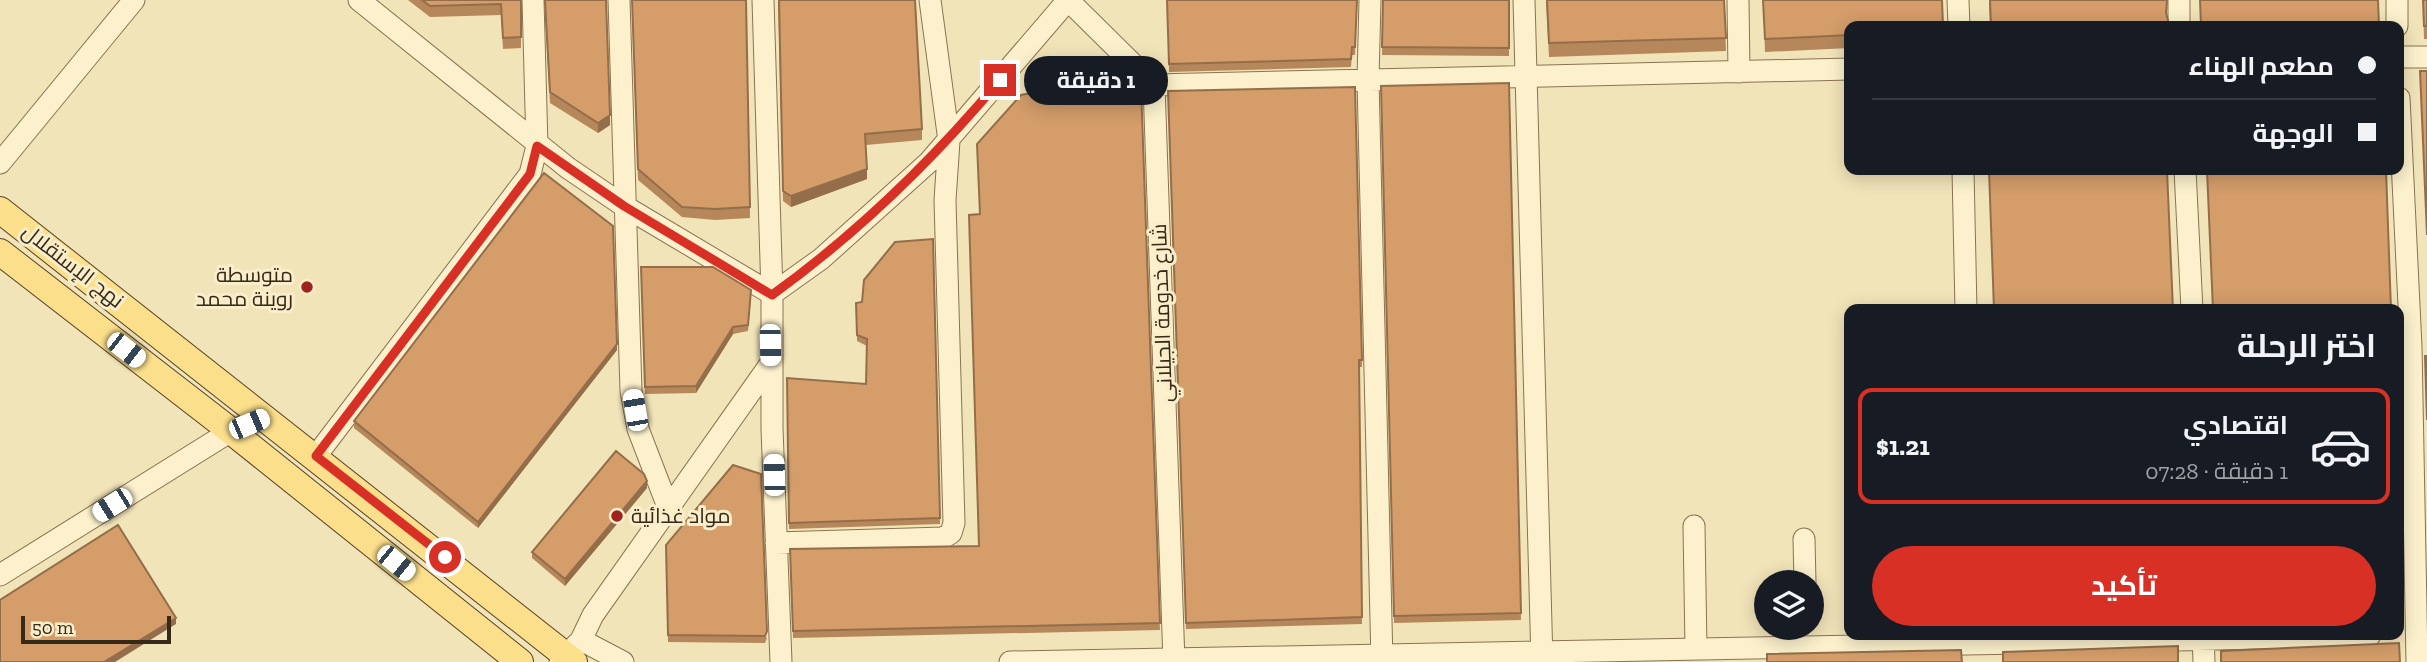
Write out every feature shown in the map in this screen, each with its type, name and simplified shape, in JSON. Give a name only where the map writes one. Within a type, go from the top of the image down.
[{"type":"main road","name":"نهج الإستقلال","points":[[0,210],[570,655]]},
{"type":"main road","name":"نهج الإستقلال","points":[[0,252],[232,431],[520,662]]},
{"type":"street","points":[[0,163],[134,0]]},
{"type":"street","points":[[359,0],[380,8],[537,146],[624,206],[772,295]]},
{"type":"street","points":[[316,456],[530,174],[537,146],[533,0]]},
{"type":"street","points":[[619,0],[631,391],[638,429],[668,507]]},
{"type":"street","points":[[763,0],[781,662]]},
{"type":"street","points":[[776,543],[943,538],[951,533],[954,523],[945,200],[949,141],[930,0]]},
{"type":"street","points":[[772,295],[821,259],[949,141],[1068,0],[1154,85],[1844,69]]},
{"type":"street","points":[[1370,0],[1368,80],[1381,658]]},
{"type":"street","points":[[1524,0],[1542,656]]},
{"type":"street","points":[[1738,0],[1739,72]]},
{"type":"street","points":[[1958,0],[1959,21]]},
{"type":"street","points":[[2179,0],[2179,21]]},
{"type":"street","points":[[2397,0],[2397,21]]},
{"type":"street","points":[[2404,57],[2427,57]]},
{"type":"street","name":"شارع خدومة الجيلاني","points":[[1154,85],[1174,660]]},
{"type":"street","points":[[1963,175],[1966,304]]},
{"type":"street","points":[[2185,175],[2192,304]]},
{"type":"street","points":[[2403,175],[2412,347],[2414,634],[2417,662]]},
{"type":"street","points":[[623,662],[570,655],[593,615],[771,363]]},
{"type":"street","points":[[0,575],[232,431],[266,417]]},
{"type":"street","points":[[1694,526],[1696,649]]},
{"type":"street","points":[[1804,539],[1805,570]]},
{"type":"street","points":[[1010,662],[1542,656],[1696,649],[1757,655],[1800,640]]},
{"type":"street","points":[[1818,640],[1909,655],[1975,648],[2157,640]]},
{"type":"street","points":[[2203,640],[2204,662]]},
{"type":"building","points":[[422,0],[521,0],[521,37],[503,38],[501,4],[430,6]]},
{"type":"building","points":[[545,0],[606,0],[610,115],[598,123],[550,92]]},
{"type":"building","points":[[632,0],[746,0],[750,207],[682,207],[638,169]]},
{"type":"building","points":[[779,0],[915,0],[922,129],[865,134],[867,169],[791,196],[783,191]]},
{"type":"building","points":[[1167,0],[1357,0],[1355,47],[1352,47],[1351,59],[1169,64]]},
{"type":"building","points":[[1383,0],[1509,0],[1509,48],[1382,47]]},
{"type":"building","points":[[1547,0],[1724,0],[1726,38],[1549,43]]},
{"type":"building","points":[[1763,0],[1942,0],[1943,21],[1844,21],[1844,35],[1765,39]]},
{"type":"building","points":[[1990,0],[2167,0],[2168,21],[1991,21]]},
{"type":"building","points":[[2200,0],[2378,0],[2379,21],[2201,21]]},
{"type":"building","points":[[2423,0],[2427,0],[2427,26],[2424,26]]},
{"type":"building","points":[[2420,71],[2427,71],[2427,235]]},
{"type":"building","points":[[1509,83],[1521,613],[1394,616],[1381,86]]},
{"type":"building","points":[[1074,85],[1141,86],[1160,623],[793,631],[790,549],[979,546],[969,215],[980,214],[977,144],[1021,95]]},
{"type":"building","points":[[1355,87],[1362,360],[1359,360],[1362,617],[1186,623],[1168,91]]},
{"type":"building","points":[[544,173],[613,226],[617,344],[478,522],[354,421]]},
{"type":"building","points":[[1989,175],[2167,175],[2173,304],[1994,304]]},
{"type":"building","points":[[2207,175],[2386,175],[2391,304],[2213,304]]},
{"type":"building","points":[[933,239],[940,518],[789,523],[787,378],[866,384],[867,339],[857,335],[856,303],[862,302],[864,280],[895,242]]},
{"type":"building","points":[[641,267],[713,267],[751,290],[748,325],[733,327],[696,386],[645,387]]},
{"type":"building","points":[[2425,356],[2427,356],[2427,420]]},
{"type":"building","points":[[616,451],[644,474],[647,481],[565,579],[532,552]]},
{"type":"building","points":[[733,465],[761,474],[767,631],[765,636],[668,635],[666,545]]},
{"type":"building","points":[[118,525],[176,618],[104,662],[0,662],[0,600]]},
{"type":"building","points":[[2399,643],[2400,662],[2221,662],[2221,651]]},
{"type":"building","points":[[2178,646],[2178,662],[2003,662],[2003,652]]},
{"type":"building","points":[[1961,650],[1962,662],[1767,662],[1767,654]]},
{"type":"place","name":"متوسطة روينة محمد","points":[[307,287]]},
{"type":"place","name":"مواد غذائية","points":[[617,516]]},
{"type":"route","points":[[445,557],[316,456],[530,174],[537,146],[624,206],[772,295],[821,259],[929,162],[1000,80]]}]
